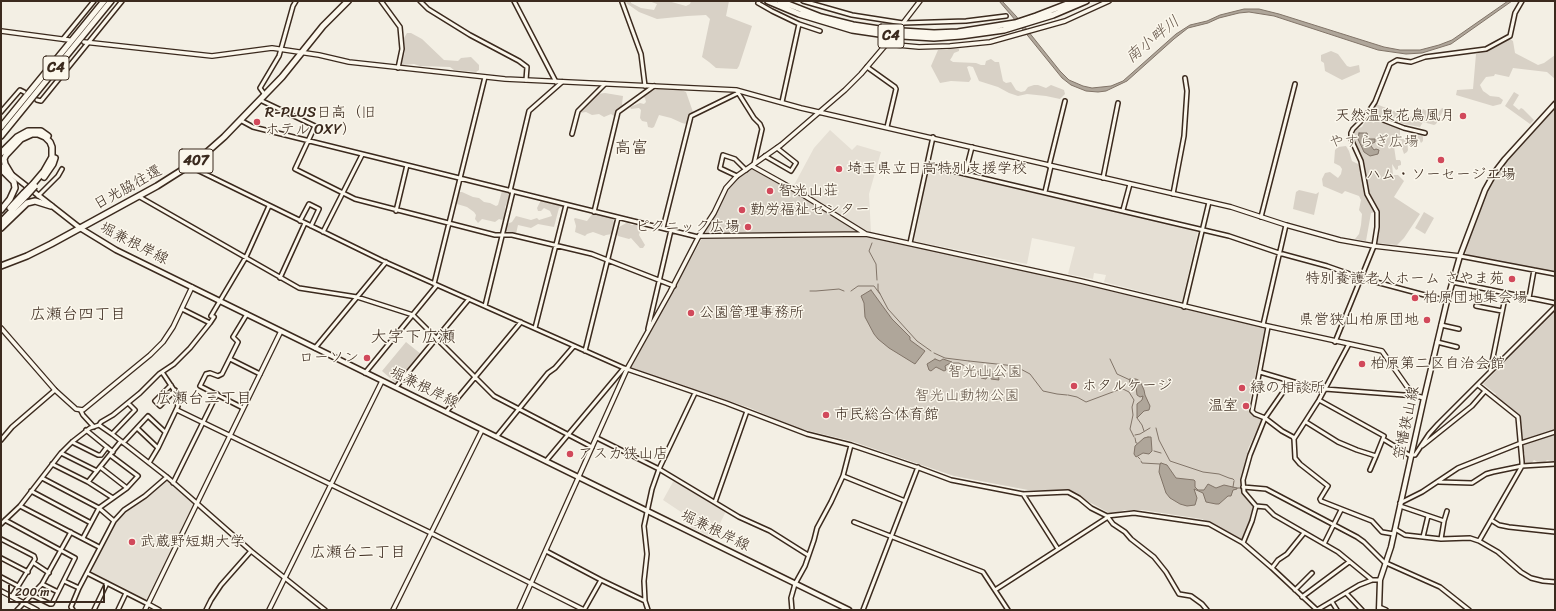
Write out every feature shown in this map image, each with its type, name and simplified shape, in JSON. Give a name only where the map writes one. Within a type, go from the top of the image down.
[{"type":"highway","name":"C4","points":[[1,127],[104,1]]},
{"type":"highway","name":"C4","points":[[1,136],[111,1]]},
{"type":"highway","name":"日光脇往還","points":[[1,266],[40,250],[138,196],[189,166],[218,144],[287,72],[323,26],[348,1]]},
{"type":"highway","name":"C4","points":[[768,1],[819,21],[852,30],[886,35],[922,37],[961,36],[988,33],[1053,15],[1086,1]]},
{"type":"highway","name":"C4","points":[[780,1],[801,10],[837,21],[870,28],[909,33],[958,32],[1016,25]]},
{"type":"highway","name":"C4","points":[[1026,22],[1075,1]]},
{"type":"highway","points":[[1,153],[17,137],[28,131],[41,131],[51,139],[54,144],[55,152],[53,164],[48,172],[34,185],[1,222]]},
{"type":"highway","points":[[11,174],[5,164],[4,159],[6,155],[21,139],[32,134],[38,134],[45,137],[50,142],[52,147],[52,157],[34,185]]},
{"type":"highway","points":[[1,168],[14,182],[15,188],[10,199],[1,210]]},
{"type":"highway","points":[[1,217],[26,194]]},
{"type":"highway","points":[[1,228],[27,203],[35,201],[51,206]]},
{"type":"main road","name":"笠幡狭山線","points":[[1379,608],[1380,580],[1394,532],[1441,325],[1460,256],[1485,190],[1495,172],[1505,158],[1555,104]]},
{"type":"main road","name":"堀兼根岸線","points":[[1,168],[11,174],[91,236],[116,250],[849,610]]},
{"type":"street","points":[[63,39],[94,1]]},
{"type":"street","points":[[38,100],[40,101],[122,1]]},
{"type":"street","points":[[265,95],[260,88],[282,50],[292,6],[296,1]]},
{"type":"street","points":[[381,1],[400,27],[402,49],[398,68]]},
{"type":"street","points":[[420,1],[428,9],[470,35],[519,61],[527,67],[526,80]]},
{"type":"street","points":[[514,1],[556,82]]},
{"type":"street","points":[[753,1],[758,2],[800,24],[820,31]]},
{"type":"street","points":[[802,1],[852,15],[903,23],[966,21],[1006,16]]},
{"type":"street","points":[[900,27],[920,1]]},
{"type":"street","points":[[886,44],[919,47],[983,43],[1004,36],[1023,33],[1065,21],[1109,1]]},
{"type":"street","points":[[1335,342],[1374,246],[1377,212],[1367,194],[1361,161],[1352,144],[1351,133],[1356,125],[1368,114],[1376,100],[1390,64],[1397,60],[1411,62],[1425,57],[1476,52],[1493,46],[1510,36],[1515,13],[1522,1]]},
{"type":"street","points":[[622,2],[642,54],[645,86]]},
{"type":"street","points":[[999,17],[1000,21]]},
{"type":"street","points":[[782,102],[800,24]]},
{"type":"street","points":[[1,31],[68,40]]},
{"type":"street","points":[[519,610],[597,438],[626,369],[674,286],[698,236],[714,213],[726,188],[737,176],[776,148],[855,80],[889,41]]},
{"type":"street","points":[[84,42],[212,56],[263,49],[282,50],[319,55],[349,62],[485,77],[737,91],[819,112],[933,137],[1050,166],[1209,202],[1340,240],[1374,246],[1460,256],[1555,274]]},
{"type":"street","points":[[867,67],[896,89],[888,128]]},
{"type":"street","points":[[365,373],[413,315],[436,284],[449,223],[485,77]]},
{"type":"street","points":[[1173,194],[1184,136],[1187,91],[1185,78]]},
{"type":"street","points":[[485,306],[529,111],[562,82]]},
{"type":"street","points":[[572,134],[578,111],[605,84]]},
{"type":"street","points":[[1261,217],[1295,84]]},
{"type":"street","points":[[594,212],[618,112],[654,86]]},
{"type":"street","points":[[1,112],[20,90],[24,92]]},
{"type":"street","points":[[737,91],[762,129],[753,165]]},
{"type":"street","points":[[664,228],[691,116],[737,91]]},
{"type":"street","points":[[260,100],[315,126],[295,169],[355,199],[396,211],[495,235],[512,235],[592,254],[674,286]]},
{"type":"street","points":[[1045,192],[1064,101]]},
{"type":"street","points":[[1103,178],[1118,103]]},
{"type":"street","points":[[1368,114],[1404,128],[1425,133]]},
{"type":"street","points":[[240,120],[253,127],[362,155],[618,218],[698,236],[866,234],[1102,286],[1268,327],[1382,351],[1408,388],[1416,396]]},
{"type":"street","points":[[910,243],[933,137]]},
{"type":"street","points":[[965,174],[972,147]]},
{"type":"street","points":[[765,156],[791,172],[796,163],[776,148]]},
{"type":"street","points":[[323,232],[362,155]]},
{"type":"street","points":[[737,176],[720,168],[723,155],[735,159],[746,170]]},
{"type":"street","points":[[396,211],[407,165]]},
{"type":"street","points":[[753,165],[866,234]]},
{"type":"street","points":[[927,165],[1229,236],[1361,278],[1447,301]]},
{"type":"street","points":[[189,166],[386,262],[626,369],[747,411],[807,434],[851,445],[951,480],[1023,494],[1035,495],[1060,491],[1068,492],[1079,498],[1091,508],[1108,516],[1114,524],[1154,557],[1166,572],[1179,594],[1190,596],[1202,604],[1207,610]]},
{"type":"street","points":[[38,196],[55,179],[62,169]]},
{"type":"street","points":[[1123,210],[1130,184]]},
{"type":"street","points":[[138,196],[280,278],[304,290],[357,297],[413,315],[494,396],[592,447]]},
{"type":"street","points":[[1184,307],[1209,202]]},
{"type":"street","points":[[300,221],[309,204],[319,210],[311,226]]},
{"type":"street","points":[[535,328],[566,204]]},
{"type":"street","points":[[1,524],[20,506],[52,464],[72,442],[86,430],[99,425],[101,422],[113,415],[162,372],[182,357],[214,317],[211,316],[246,257],[269,206]]},
{"type":"street","points":[[585,351],[618,218]]},
{"type":"street","points":[[280,278],[305,223]]},
{"type":"street","points":[[1263,325],[1286,225]]},
{"type":"street","points":[[648,332],[659,280],[672,230]]},
{"type":"street","points":[[315,348],[386,262]]},
{"type":"street","points":[[1529,298],[1534,270]]},
{"type":"street","points":[[1452,282],[1555,303]]},
{"type":"street","points":[[81,411],[150,355],[168,334],[192,287]]},
{"type":"street","points":[[1490,372],[1506,293]]},
{"type":"street","points":[[396,387],[468,299]]},
{"type":"street","points":[[1476,306],[1502,312]]},
{"type":"street","points":[[1319,400],[1384,436],[1383,439],[1412,456],[1438,424],[1555,307]]},
{"type":"street","points":[[182,309],[210,323]]},
{"type":"street","points":[[243,408],[200,386],[206,374],[210,372],[218,376],[222,374],[238,342],[233,337],[246,314]]},
{"type":"street","points":[[446,412],[521,322]]},
{"type":"street","points":[[1441,325],[1459,329]]},
{"type":"street","points":[[1268,327],[1252,411],[1255,414],[1265,418],[1294,439]]},
{"type":"street","points":[[1,328],[55,390],[76,409],[81,411],[94,426]]},
{"type":"street","points":[[145,610],[281,331]]},
{"type":"street","points":[[1437,342],[1457,346]]},
{"type":"street","points":[[1349,344],[1325,390],[1294,439],[1294,453],[1296,461],[1328,486],[1320,499],[1321,501],[1372,521],[1382,532],[1394,532],[1423,538],[1470,538],[1479,541],[1498,552],[1521,572],[1531,578],[1555,582]]},
{"type":"street","points":[[497,436],[548,373],[555,368],[574,346]]},
{"type":"street","points":[[230,358],[260,374]]},
{"type":"street","points":[[546,461],[626,369]]},
{"type":"street","points":[[149,463],[158,448],[178,406],[176,401],[178,396],[162,372]]},
{"type":"street","points":[[1260,372],[1290,382],[1325,390],[1416,396],[1424,398]]},
{"type":"street","points":[[269,610],[382,381]]},
{"type":"street","points":[[1290,382],[1265,418],[1245,469],[1243,488],[1245,494],[1256,506],[1266,508],[1274,515],[1338,552],[1372,580]]},
{"type":"street","points":[[171,385],[155,401],[160,406],[174,390]]},
{"type":"street","points":[[1478,385],[1518,417],[1522,466],[1479,541]]},
{"type":"street","points":[[1,440],[12,427],[55,390]]},
{"type":"street","points":[[1420,447],[1439,434],[1472,406],[1485,391]]},
{"type":"street","points":[[648,610],[645,601],[644,582],[647,554],[644,526],[647,511],[652,488],[659,469],[695,393]]},
{"type":"street","points":[[173,483],[217,394]]},
{"type":"street","points":[[112,434],[135,410],[128,403]]},
{"type":"street","points":[[177,410],[331,484],[584,610],[601,580]]},
{"type":"street","points":[[715,502],[747,411]]},
{"type":"street","points":[[88,482],[122,442],[148,416],[166,432]]},
{"type":"street","points":[[1306,422],[1338,442],[1376,456]]},
{"type":"street","points":[[99,425],[167,477],[251,551],[325,610]]},
{"type":"street","points":[[137,428],[158,448]]},
{"type":"street","points":[[83,538],[99,508],[127,488],[138,476],[86,430]]},
{"type":"street","points":[[393,610],[482,430]]},
{"type":"street","points":[[1400,505],[1458,468],[1521,443],[1555,432]]},
{"type":"street","points":[[597,438],[659,469],[739,517],[777,535],[808,555]]},
{"type":"street","points":[[1370,470],[1383,439]]},
{"type":"street","points":[[72,442],[98,455],[100,455],[106,447]]},
{"type":"street","points":[[792,610],[790,598],[795,584],[805,566],[817,528],[843,476],[851,445]]},
{"type":"street","points":[[61,453],[97,471]]},
{"type":"street","points":[[52,464],[88,482],[113,498]]},
{"type":"street","points":[[1437,482],[1472,483],[1486,474],[1522,466],[1555,464]]},
{"type":"street","points":[[100,467],[127,488]]},
{"type":"street","points":[[863,610],[918,468]]},
{"type":"street","points":[[843,476],[905,501]]},
{"type":"street","points":[[74,610],[71,607],[79,588],[99,547],[114,521],[124,510],[145,496],[167,477]]},
{"type":"street","points":[[42,478],[99,508],[114,521]]},
{"type":"street","points":[[1243,488],[1266,489],[1334,524],[1364,542],[1386,563],[1440,587],[1469,610]]},
{"type":"street","points":[[31,491],[91,523]]},
{"type":"street","points":[[1023,494],[1058,549]]},
{"type":"street","points":[[1400,505],[1444,521]]},
{"type":"street","points":[[20,506],[99,547]]},
{"type":"street","points":[[1242,543],[1252,521],[1256,506]]},
{"type":"street","points":[[1324,544],[1341,510]]},
{"type":"street","points":[[1441,538],[1446,511]]},
{"type":"street","points":[[995,590],[1108,516],[1134,513],[1152,517],[1203,522],[1215,526],[1242,543],[1272,568],[1317,610],[1359,585],[1372,580],[1380,580]]},
{"type":"street","points":[[1423,538],[1428,516]]},
{"type":"street","points":[[5,520],[75,558],[52,604],[32,595]]},
{"type":"street","points":[[1491,520],[1499,525],[1509,527],[1555,532]]},
{"type":"street","points":[[854,522],[983,572],[1008,610]]},
{"type":"street","points":[[17,610],[42,584],[71,532]]},
{"type":"street","points":[[1272,568],[1278,560],[1288,554],[1304,533]]},
{"type":"street","points":[[1,539],[34,556],[35,559],[34,563],[12,596]]},
{"type":"street","points":[[206,610],[221,585],[251,551]]},
{"type":"street","points":[[546,551],[645,601]]},
{"type":"street","points":[[1,558],[28,572]]},
{"type":"street","points":[[1302,597],[1349,562]]},
{"type":"street","points":[[34,563],[49,573]]},
{"type":"street","points":[[87,573],[159,610]]},
{"type":"street","points":[[1295,590],[1312,573]]},
{"type":"street","points":[[1,578],[18,586]]},
{"type":"street","points":[[64,580],[79,588]]},
{"type":"street","points":[[94,610],[107,583]]},
{"type":"street","points":[[42,584],[58,592]]},
{"type":"street","points":[[1,591],[37,610]]},
{"type":"street","points":[[118,610],[126,593]]},
{"type":"street","points":[[1346,593],[1362,610]]},
{"type":"street","points":[[1332,602],[1337,610]]},
{"type":"street","points":[[1379,608],[1386,610]]},
{"type":"shaded area","points":[[999,1],[1002,1],[1016,16],[1069,80],[1092,88],[1111,86],[1123,81],[1176,34],[1190,25],[1244,9],[1259,9],[1279,14],[1384,47],[1400,50],[1420,50],[1452,40],[1508,1],[1512,1],[1451,44],[1422,53],[1406,54],[1378,50],[1274,16],[1249,12],[1239,13],[1188,28],[1127,81],[1106,91],[1098,92],[1086,91],[1071,85],[1062,78]]},
{"type":"shaded area","name":"埼玉県立日高特別支援学校","points":[[830,130],[852,150],[857,145],[881,152],[869,194],[871,233],[861,229],[793,187],[814,148]]},
{"type":"shaded area","points":[[1359,133],[1367,133],[1369,139],[1375,139],[1375,142],[1371,144],[1371,146],[1374,150],[1379,150],[1378,154],[1370,156],[1364,152],[1358,139]]},
{"type":"shaded area","points":[[929,169],[1198,231],[1182,302],[1104,282],[1106,275],[1094,273],[1093,279],[1068,274],[1075,247],[1032,238],[1027,264],[914,241]]},
{"type":"shaded area","points":[[871,290],[892,319],[910,337],[910,340],[925,351],[915,364],[889,348],[874,334],[865,317],[864,303],[861,296]]},
{"type":"shaded area","points":[[935,359],[940,361],[943,359],[952,362],[945,366],[946,370],[944,371],[936,367],[931,371],[929,370],[927,364]]},
{"type":"shaded area","points":[[983,369],[998,373],[999,380],[991,379],[990,377],[987,377],[986,379],[981,378],[977,372]]},
{"type":"shaded area","points":[[1130,379],[1140,381],[1150,406],[1149,410],[1144,411],[1137,418],[1137,404],[1142,400],[1143,396],[1140,397],[1137,395],[1136,387],[1129,386]]},
{"type":"shaded area","points":[[1151,437],[1152,451],[1149,454],[1143,453],[1136,457],[1134,454],[1135,446],[1144,438]]},
{"type":"shaded area","points":[[1161,463],[1167,465],[1176,478],[1194,480],[1195,487],[1198,490],[1204,490],[1208,484],[1216,488],[1224,485],[1237,489],[1233,490],[1231,496],[1228,496],[1219,504],[1216,504],[1206,502],[1203,493],[1194,489],[1197,498],[1195,505],[1187,506],[1180,504],[1170,498],[1166,493],[1159,472]]},
{"type":"shaded area","points":[[166,480],[193,503],[193,505],[147,600],[92,572],[94,563],[115,522],[121,515],[146,498]]},
{"type":"shaded area","points":[[674,480],[726,511],[713,538],[690,527],[693,520],[663,500]]},
{"type":"green space","points":[[631,1],[631,3],[641,8],[654,10],[657,4],[649,1],[668,1],[686,6],[690,4],[691,1],[729,1],[726,16],[752,26],[739,66],[737,69],[716,68],[702,57],[710,19],[706,15],[657,19],[639,12],[626,3]]},
{"type":"green space","points":[[407,33],[411,33],[422,39],[444,60],[458,61],[461,58],[471,57],[479,65],[479,70],[476,72],[454,70],[450,67],[420,66],[414,64],[402,65],[405,52],[404,38]]},
{"type":"green space","points":[[1510,39],[1513,41],[1515,53],[1538,65],[1544,63],[1555,55],[1555,79],[1547,72],[1513,68],[1509,77],[1495,74],[1494,76],[1486,77],[1480,85],[1483,91],[1490,96],[1499,97],[1503,100],[1501,104],[1493,106],[1456,95],[1457,90],[1473,89],[1476,54],[1496,47]]},
{"type":"green space","points":[[951,48],[959,49],[959,51],[954,53],[950,60],[953,62],[985,65],[986,61],[991,59],[995,62],[999,62],[1003,81],[1006,83],[1011,82],[1016,90],[1021,92],[1034,85],[1046,88],[1051,85],[1064,90],[1065,94],[1060,99],[1027,94],[1018,96],[998,87],[979,81],[973,67],[969,66],[967,67],[971,79],[969,82],[951,81],[940,83],[931,66],[938,50],[947,50]]},
{"type":"green space","points":[[1331,51],[1338,54],[1347,66],[1350,67],[1359,65],[1360,72],[1342,80],[1325,71],[1324,63],[1321,61],[1321,55]]},
{"type":"green space","points":[[657,89],[679,89],[686,92],[693,112],[686,124],[659,115],[654,127],[648,127],[647,122],[642,121],[640,118],[641,110],[639,108],[631,109],[630,107],[640,103],[644,104],[646,102],[645,98],[643,97],[644,94]]},
{"type":"green space","points":[[1514,92],[1519,95],[1513,105],[1519,110],[1521,108],[1523,109],[1534,120],[1530,124],[1505,106]]},
{"type":"green space","points":[[605,93],[623,96],[623,107],[617,116],[615,117],[611,114],[604,117],[599,114],[592,115],[586,112],[580,113],[597,94]]},
{"type":"green space","points":[[1376,104],[1413,117],[1416,112],[1423,109],[1436,115],[1442,108],[1444,109],[1436,124],[1434,125],[1423,122],[1420,127],[1394,122],[1373,112],[1372,110]]},
{"type":"green space","points":[[1555,108],[1555,275],[1531,268],[1476,258],[1466,254],[1465,251],[1474,224],[1493,178],[1501,166]]},
{"type":"green space","name":"やすらぎ広場","points":[[1376,119],[1400,128],[1400,139],[1412,139],[1414,136],[1422,135],[1423,137],[1423,141],[1421,143],[1419,139],[1407,140],[1408,150],[1404,154],[1402,141],[1393,140],[1396,160],[1400,160],[1401,165],[1398,166],[1398,169],[1396,170],[1392,164],[1393,175],[1398,175],[1404,181],[1394,197],[1420,214],[1404,238],[1397,245],[1377,243],[1380,225],[1379,212],[1370,197],[1363,160],[1354,144],[1353,138],[1356,129],[1362,127],[1366,120],[1374,123]]},
{"type":"green space","points":[[1346,146],[1352,161],[1358,164],[1361,168],[1364,189],[1375,212],[1371,213],[1366,241],[1355,239],[1359,234],[1361,225],[1362,214],[1359,210],[1361,200],[1359,196],[1345,191],[1342,194],[1323,186],[1322,179],[1325,173],[1330,172],[1338,178],[1341,174],[1342,169],[1334,163],[1335,150],[1338,147]]},
{"type":"green space","name":"智光山公園","points":[[752,169],[857,231],[1265,328],[1248,410],[1253,416],[1255,415],[1261,418],[1261,421],[1248,449],[1241,491],[1253,504],[1253,507],[1249,523],[1241,540],[1202,519],[1142,510],[1125,510],[1111,514],[1067,490],[1028,490],[954,476],[851,441],[797,428],[750,408],[631,368],[729,189],[736,180]]},
{"type":"green space","points":[[504,190],[511,193],[505,207],[505,219],[499,219],[495,222],[482,219],[478,223],[475,219],[476,215],[474,212],[467,207],[457,204],[456,201],[459,192],[462,192],[496,206],[498,205],[502,191]]},
{"type":"green space","points":[[1299,190],[1316,194],[1319,192],[1314,215],[1293,209],[1296,192]]},
{"type":"green space","points":[[541,200],[562,204],[563,206],[559,208],[554,227],[538,224],[531,228],[518,225],[516,234],[505,231],[507,224],[512,222],[516,216],[531,220],[537,218],[539,220],[552,216],[550,211],[544,208],[541,211],[538,211],[537,208]]},
{"type":"green space","points":[[1424,212],[1434,218],[1425,234],[1415,228]]},
{"type":"green space","points":[[593,213],[612,218],[615,224],[619,227],[628,222],[631,225],[638,225],[641,228],[639,235],[645,245],[643,248],[640,248],[631,238],[629,239],[618,236],[615,231],[612,234],[604,236],[593,232],[585,236],[575,232],[576,226],[574,219],[587,221]]},
{"type":"green space","points":[[1555,310],[1555,462],[1547,460],[1539,463],[1534,460],[1531,464],[1526,465],[1523,463],[1525,454],[1522,450],[1524,444],[1522,441],[1519,416],[1494,396],[1496,394],[1483,384]]},
{"type":"green space","points":[[406,342],[421,354],[397,384],[382,371]]},
{"type":"waterway","points":[[872,243],[869,251],[876,264],[877,280]]},
{"type":"waterway","points":[[878,284],[878,290],[888,309],[917,341],[931,351]]},
{"type":"waterway","points":[[851,291],[858,286],[874,286],[880,294]]},
{"type":"waterway","points":[[810,291],[839,289],[844,291]]},
{"type":"waterway","points":[[934,353],[945,358],[969,361]]},
{"type":"waterway","points":[[1110,359],[1117,374],[1130,380]]},
{"type":"waterway","points":[[969,361],[1015,366],[1030,374],[1043,391],[1067,395]]},
{"type":"waterway","points":[[952,363],[959,363],[975,371]]},
{"type":"waterway","points":[[1068,395],[1077,397],[1086,402],[1118,390],[1123,389],[1129,392],[1134,400],[1130,429],[1134,437]]},
{"type":"waterway","points":[[1137,418],[1144,431]]},
{"type":"waterway","points":[[1135,435],[1140,434],[1150,428]]},
{"type":"waterway","points":[[1156,428],[1159,440],[1170,461],[1203,472],[1219,474],[1234,480]]},
{"type":"waterway","points":[[1135,438],[1137,443]]},
{"type":"waterway","points":[[1154,451],[1161,453]]},
{"type":"waterway","points":[[1141,461],[1142,463],[1160,464]]},
{"type":"waterway","points":[[1233,487],[1234,481]]},
{"type":"waterway","points":[[1237,488],[1243,488]]},
{"type":"waterway","points":[[1264,490],[1331,525]]},
{"type":"waterway","points":[[1335,528],[1360,541]]},
{"type":"waterway","points":[[1369,549],[1382,563]]},
{"type":"waterway","points":[[1388,566],[1438,588],[1445,593]]},
{"type":"waterway","points":[[1460,605],[1466,610]]},
{"type":"tunnel","points":[[1000,21],[1003,34]]},
{"type":"place","name":"天然温泉花鳥風月","points":[[1463,116]]},
{"type":"place","name":"R-PLUS日高（旧 ホテル OXY）","points":[[257,122]]},
{"type":"place","name":"ハム・ソーセージ工場","points":[[1441,160]]},
{"type":"place","name":"埼玉県立日高特別支援学校","points":[[839,169]]},
{"type":"place","name":"智光山荘","points":[[770,191]]},
{"type":"place","name":"勤労福祉センター","points":[[742,210]]},
{"type":"place","name":"ピクニック広場","points":[[748,227]]},
{"type":"place","name":"特別養護老人ホーム さやま苑","points":[[1512,279]]},
{"type":"place","name":"柏原団地集会場","points":[[1415,298]]},
{"type":"place","name":"公園管理事務所","points":[[691,313]]},
{"type":"place","name":"県営狭山柏原団地","points":[[1427,320]]},
{"type":"place","name":"ローソン","points":[[367,358]]},
{"type":"place","name":"柏原第二区自治会館","points":[[1362,364]]},
{"type":"place","name":"ホタルケージ","points":[[1074,386]]},
{"type":"place","name":"緑の相談所","points":[[1242,388]]},
{"type":"place","name":"温室","points":[[1246,406]]},
{"type":"place","name":"市民総合体育館","points":[[826,415]]},
{"type":"place","name":"アスカ狭山店","points":[[570,454]]},
{"type":"place","name":"武蔵野短期大学","points":[[132,542]]},
{"type":"district","name":"高富","points":[[631,149]]},
{"type":"district","name":"広瀬台四丁目","points":[[78,315]]},
{"type":"district","name":"大字下広瀬","points":[[413,338]]},
{"type":"district","name":"広瀬台三丁目","points":[[204,399]]},
{"type":"district","name":"広瀬台二丁目","points":[[358,553]]},
{"type":"water label","name":"南小畔川","points":[[1153,40]]},
{"type":"park label","name":"智光山動物公園","points":[[967,396]]}]
